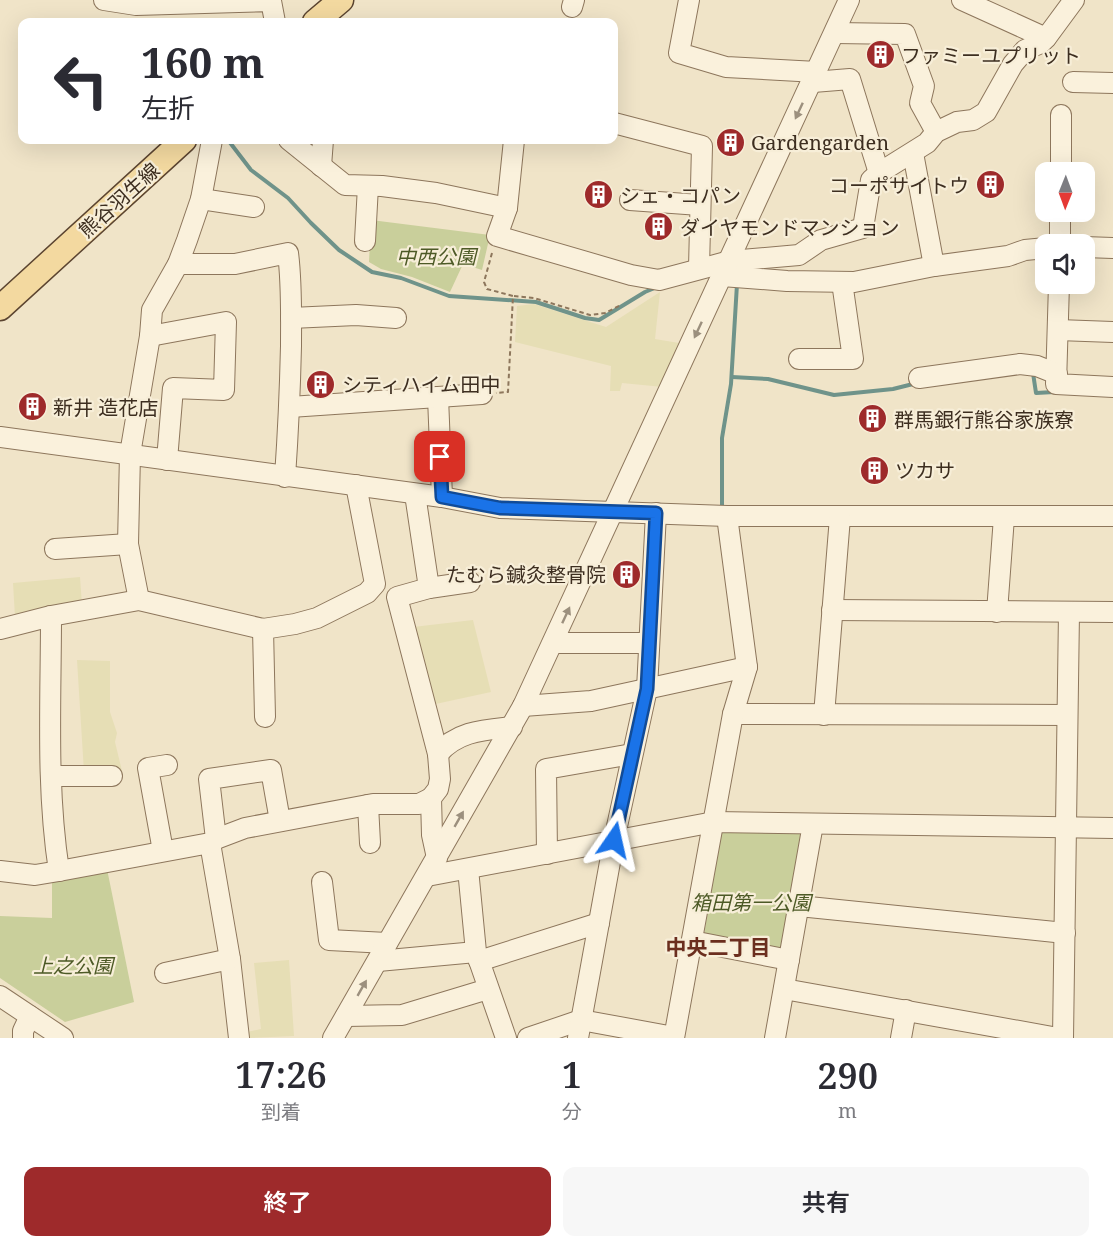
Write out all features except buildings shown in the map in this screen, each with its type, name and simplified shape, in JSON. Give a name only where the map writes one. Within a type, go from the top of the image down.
[{"type":"main road","points":[[320,18],[341,0]]},
{"type":"main road","name":"熊谷羽生線","points":[[0,308],[180,144]]},
{"type":"main road","name":"熊谷羽生線","points":[[0,303],[53,260]]},
{"type":"street","points":[[105,0],[136,5],[272,1],[274,18]]},
{"type":"street","points":[[689,0],[679,53],[726,67],[850,79],[879,173]]},
{"type":"street","points":[[333,1038],[523,706],[849,0]]},
{"type":"street","points":[[962,0],[1046,38]]},
{"type":"street","points":[[514,144],[507,208],[497,236],[632,275],[658,280],[699,268],[800,255],[821,240],[863,228],[871,180],[879,173],[914,158],[936,132],[957,122],[973,120],[986,112],[1013,64],[1025,50],[1041,43],[1046,38],[1074,0]]},
{"type":"street","points":[[835,33],[905,34],[924,86],[920,103],[936,132]]},
{"type":"street","points":[[1073,82],[1113,83]]},
{"type":"street","points":[[1061,115],[1061,162]]},
{"type":"street","points":[[618,124],[702,146],[699,268]]},
{"type":"street","points":[[139,600],[128,544],[130,454],[150,336],[152,310],[178,264],[201,199],[211,144]]},
{"type":"street","points":[[294,144],[345,184],[436,193],[507,208]]},
{"type":"street","points":[[321,166],[323,144]]},
{"type":"street","points":[[914,158],[934,266]]},
{"type":"street","points":[[365,241],[368,186]]},
{"type":"street","points":[[201,199],[254,207]]},
{"type":"street","points":[[630,200],[700,205]]},
{"type":"street","points":[[1095,247],[1113,248]]},
{"type":"street","points":[[727,266],[787,281],[854,282],[934,266],[1008,256],[1025,249],[1035,249]]},
{"type":"street","points":[[178,264],[235,264],[288,253],[291,278],[290,406],[285,477]]},
{"type":"street","points":[[799,359],[853,359],[843,282]]},
{"type":"street","points":[[1059,294],[1056,384],[1113,387]]},
{"type":"street","points":[[291,318],[356,315],[396,318]]},
{"type":"street","points":[[150,336],[226,322],[224,390],[173,388],[167,460]]},
{"type":"street","points":[[1058,330],[1113,332]]},
{"type":"street","points":[[919,378],[1020,364],[1037,366],[1057,374]]},
{"type":"street","points":[[290,406],[482,394]]},
{"type":"street","points":[[438,397],[442,497]]},
{"type":"street","points":[[0,437],[442,497],[500,508],[727,516],[1113,516]]},
{"type":"street","points":[[356,485],[375,584]]},
{"type":"street","points":[[415,494],[429,588]]},
{"type":"street","points":[[580,1029],[614,840],[647,689],[656,513]]},
{"type":"street","points":[[528,1038],[580,1029],[674,1038],[733,714],[747,667],[727,516]]},
{"type":"street","points":[[824,715],[840,517]]},
{"type":"street","points":[[997,612],[1004,517]]},
{"type":"street","points":[[55,549],[128,544]]},
{"type":"street","points":[[397,597],[429,588],[470,582]]},
{"type":"street","points":[[0,871],[35,874],[59,871],[213,841],[245,828],[280,821],[368,805],[408,806],[431,798],[438,789],[440,779],[438,754],[397,597],[382,586],[375,584]]},
{"type":"street","points":[[0,628],[139,600],[262,629],[317,618],[367,593],[375,584]]},
{"type":"street","points":[[832,610],[1113,612]]},
{"type":"street","points":[[1063,1038],[1069,612]]},
{"type":"street","points":[[51,616],[51,776],[54,840],[59,871]]},
{"type":"street","points":[[262,629],[265,717]]},
{"type":"street","points":[[553,643],[649,644]]},
{"type":"street","points":[[523,706],[591,701],[747,667]]},
{"type":"street","points":[[733,714],[1067,715]]},
{"type":"street","points":[[438,754],[457,738],[475,731],[512,727]]},
{"type":"street","points":[[547,854],[546,769],[632,754]]},
{"type":"street","points":[[163,851],[148,768],[167,765]]},
{"type":"street","points":[[239,1038],[213,841],[207,771],[271,770],[280,821]]},
{"type":"street","points":[[51,776],[112,776]]},
{"type":"street","points":[[431,798],[432,835],[437,858]]},
{"type":"street","points":[[368,805],[370,843]]},
{"type":"street","points":[[427,876],[714,822],[1113,828]]},
{"type":"street","points":[[775,1038],[813,824]]},
{"type":"street","points":[[468,869],[477,956],[506,1038]]},
{"type":"street","points":[[322,882],[329,940],[382,952],[477,956],[599,923]]},
{"type":"street","points":[[799,906],[1065,933]]},
{"type":"street","points":[[692,941],[789,960]]},
{"type":"street","points":[[165,973],[230,959]]},
{"type":"street","points":[[346,1016],[402,1016],[488,989]]},
{"type":"street","points":[[784,989],[1058,1038]]},
{"type":"street","points":[[0,996],[63,1038]]},
{"type":"street","points":[[901,1038],[906,1010]]},
{"type":"street","points":[[23,1038],[23,1031],[30,1016]]},
{"type":"path","points":[[497,236],[484,282],[487,289],[512,296],[534,298],[590,315],[605,313],[621,305]]},
{"type":"path","points":[[482,394],[508,392],[512,296]]},
{"type":"shaded area","points":[[660,292],[655,339],[685,344],[663,387],[622,383],[620,391],[610,391],[611,366],[515,342],[517,306],[534,304],[606,327]]},
{"type":"shaded area","points":[[80,577],[82,605],[15,617],[13,583]]},
{"type":"shaded area","points":[[473,620],[491,692],[431,705],[413,627]]},
{"type":"shaded area","points":[[77,660],[110,661],[110,712],[117,733],[115,742],[122,771],[84,772]]},
{"type":"shaded area","points":[[289,960],[294,1036],[249,1038],[247,1032],[261,1029],[254,963]]},
{"type":"green space","name":"中西公園","points":[[371,220],[490,235],[482,270],[463,264],[450,292],[412,277],[381,269],[369,262]]},
{"type":"green space","name":"箱田第一公園","points":[[722,831],[803,833],[785,954],[703,939]]},
{"type":"green space","name":"上之公園","points":[[107,869],[134,1002],[65,1022],[0,978],[0,916],[52,918],[52,878]]},
{"type":"waterway","points":[[231,144],[251,170],[288,198],[339,250],[372,272],[401,278],[449,296],[536,302],[585,318],[599,320],[657,287]]},
{"type":"waterway","points":[[722,508],[722,438],[731,384],[737,284]]},
{"type":"waterway","points":[[1033,373],[1036,393],[1054,392]]},
{"type":"waterway","points":[[732,377],[768,379],[834,395],[893,389],[917,383]]},
{"type":"place","name":"ファミーユプリット","points":[[880,55]]},
{"type":"place","name":"Gardengarden","points":[[730,142]]},
{"type":"place","name":"コーポサイトウ","points":[[990,185]]},
{"type":"place","name":"シェ・コパン","points":[[599,195]]},
{"type":"place","name":"ダイヤモンドマンション","points":[[659,227]]},
{"type":"place","name":"シティハイム田中","points":[[321,384]]},
{"type":"place","name":"新井 造花店","points":[[32,407]]},
{"type":"place","name":"群馬銀行熊谷家族寮","points":[[873,419]]},
{"type":"place","name":"ツカサ","points":[[874,470]]},
{"type":"place","name":"たむら鍼灸整骨院","points":[[627,574]]},
{"type":"district","name":"中央二丁目","points":[[718,947]]},
{"type":"route","points":[[440,457],[442,497],[500,508],[656,513],[647,689],[614,840]]}]
